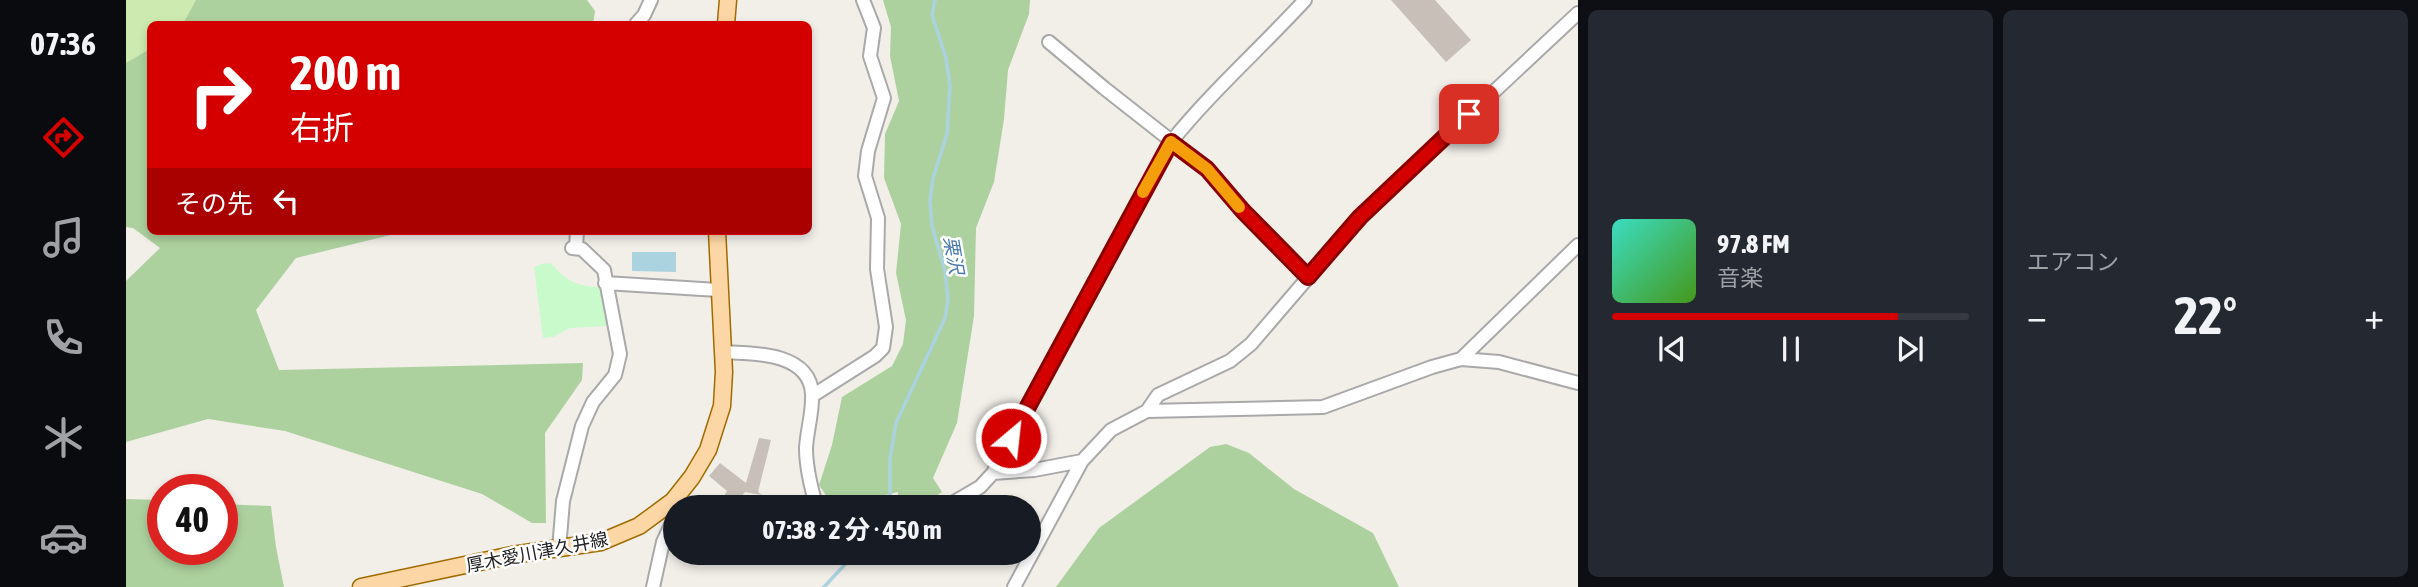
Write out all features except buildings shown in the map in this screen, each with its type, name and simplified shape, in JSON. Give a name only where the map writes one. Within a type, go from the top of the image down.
[{"type":"main road","points":[[726,21],[728,0]]},
{"type":"main road","name":"厚木愛川津久井線","points":[[683,495],[715,433],[723,397],[717,235]]},
{"type":"main road","name":"厚木愛川津久井線","points":[[361,587],[512,555],[601,542],[626,533],[663,513]]},
{"type":"street","points":[[639,21],[651,0]]},
{"type":"street","points":[[813,396],[875,356],[885,343],[885,312],[877,269],[878,218],[865,176],[868,151],[883,103],[883,94],[871,61],[874,28],[863,0]]},
{"type":"street","points":[[968,495],[981,488],[992,473],[1171,142],[1211,95],[1259,50],[1305,0]]},
{"type":"street","points":[[1147,411],[1158,395],[1212,371],[1242,353],[1260,336],[1308,277],[1385,192],[1578,13]]},
{"type":"street","points":[[1049,42],[1207,169],[1243,211],[1308,277]]},
{"type":"street","points":[[559,549],[563,501],[582,426],[589,410],[611,382],[619,364],[618,341],[604,271],[582,249],[574,248],[576,235]]},
{"type":"street","points":[[1461,359],[1578,245]]},
{"type":"street","points":[[605,283],[718,290]]},
{"type":"street","points":[[722,352],[764,353],[785,360],[807,378],[813,396],[807,460],[814,495]]},
{"type":"street","points":[[1014,587],[1082,461],[1111,430],[1147,411],[1323,407],[1461,359],[1499,362],[1578,383]]},
{"type":"street","points":[[992,473],[1034,470],[1082,461]]},
{"type":"street","points":[[653,587],[663,542]]},
{"type":"green space","points":[[126,0],[214,0],[198,21],[147,21],[147,55],[126,65]]},
{"type":"green space","points":[[196,0],[587,0],[595,11],[593,21],[185,21]]},
{"type":"green space","points":[[883,0],[1030,0],[1029,14],[1008,70],[1004,119],[994,182],[976,228],[974,316],[957,423],[933,478],[942,492],[938,495],[898,495],[898,492],[886,495],[826,495],[819,485],[832,445],[842,397],[892,366],[903,344],[906,320],[896,273],[901,224],[884,178],[885,134],[899,101],[890,56],[891,27]]},
{"type":"green space","points":[[147,51],[147,235],[391,235],[296,258],[256,310],[279,370],[583,363],[582,380],[545,433],[546,523],[532,523],[482,494],[285,431],[208,419],[126,442],[126,281],[160,248],[133,228],[126,227],[126,63]]},
{"type":"green space","points":[[551,263],[573,282],[601,287],[610,321],[607,326],[570,328],[553,337],[543,338],[534,267]]},
{"type":"green space","points":[[1226,444],[1249,453],[1294,489],[1373,533],[1399,587],[1056,587],[1099,528],[1210,447]]},
{"type":"green space","points":[[126,499],[147,500],[147,565],[238,565],[238,505],[271,506],[284,587],[126,587]]},
{"type":"water","points":[[632,252],[676,252],[676,272],[632,271]]},
{"type":"waterway","name":"栗沢","points":[[890,495],[890,459],[896,423],[945,318],[948,300],[945,271],[932,226],[930,201],[933,178],[947,134],[950,86],[946,58],[932,15],[935,0]]},
{"type":"waterway","name":"栗沢","points":[[824,587],[844,565]]},
{"type":"slow traffic","points":[[1143,192],[1171,142],[1207,169],[1239,207]]},
{"type":"route","points":[[1011,438],[1171,142],[1207,169],[1243,211],[1308,277],[1360,217],[1469,114]]}]
